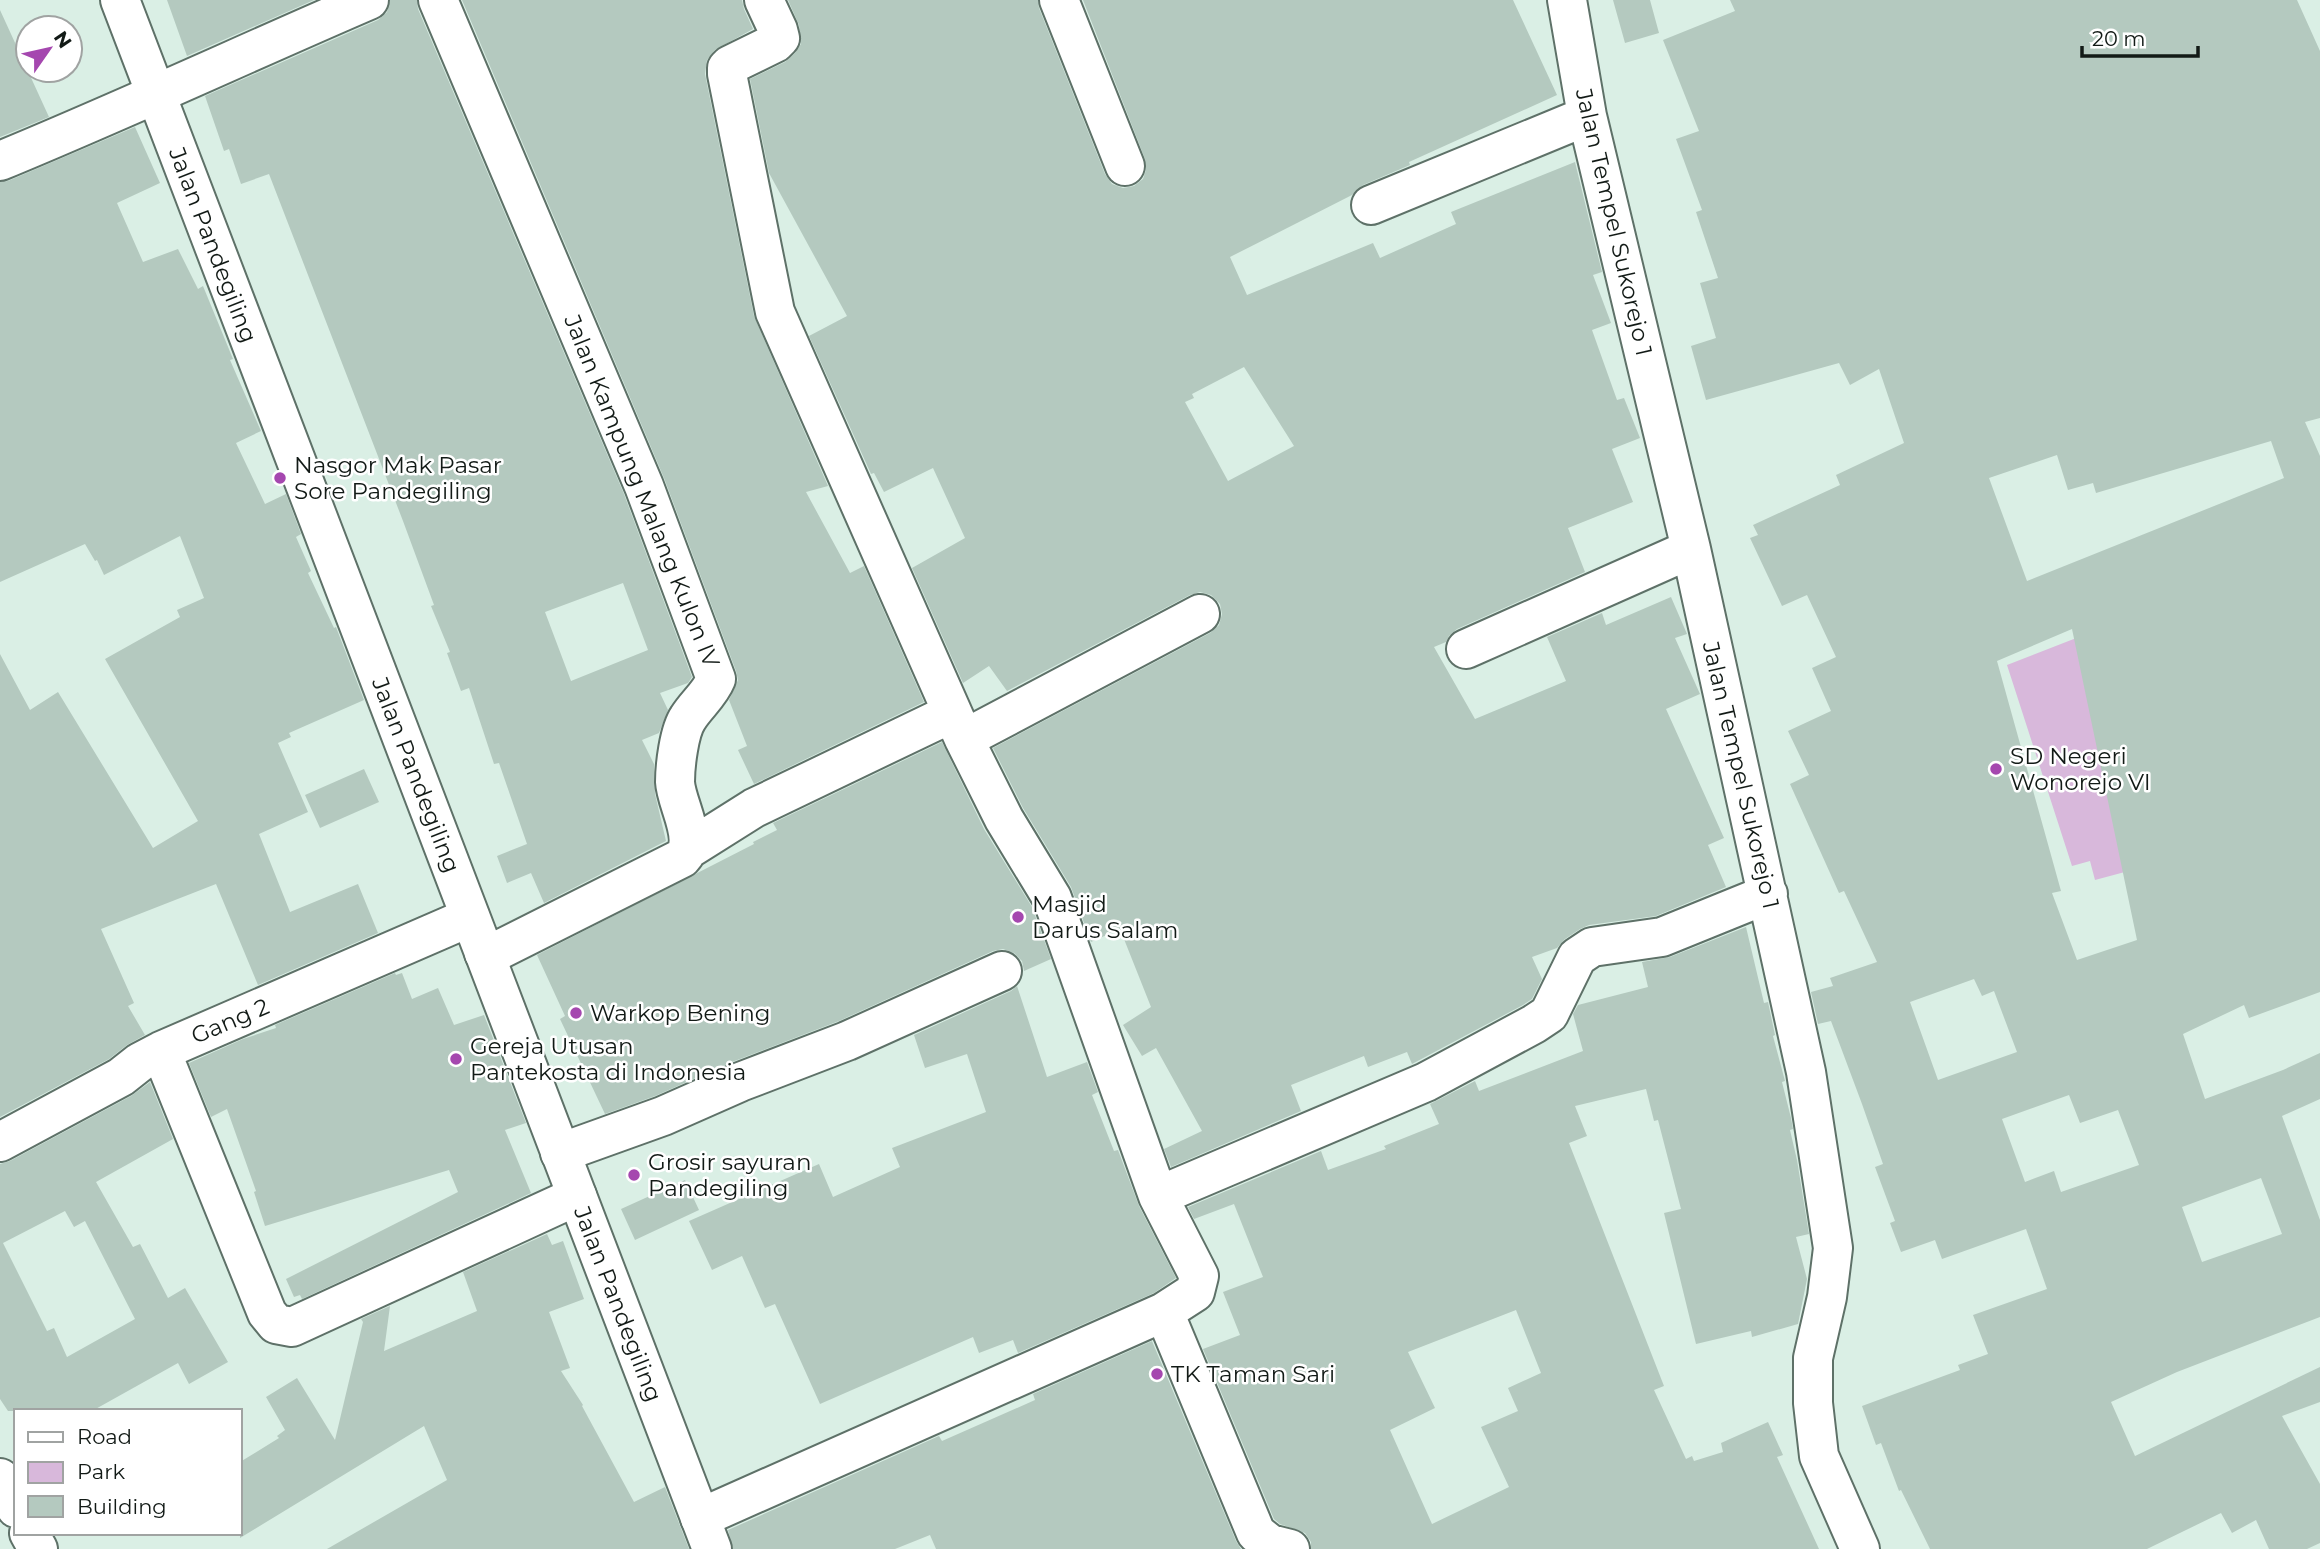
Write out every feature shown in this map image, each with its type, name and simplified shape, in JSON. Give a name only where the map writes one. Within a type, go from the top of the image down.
[{"type":"street","name":"Jalan Pandegiling","points":[[120,0],[560,1153],[712,1525]]},
{"type":"street","points":[[0,161],[369,0]]},
{"type":"street","name":"Jalan Kampung Malang Kulon IV","points":[[438,0],[644,486],[716,679],[685,721],[679,753],[675,784],[689,849]]},
{"type":"street","points":[[712,1525],[1164,1312],[1195,1292],[1199,1276],[1158,1196],[1052,898],[1004,818],[958,726],[775,312],[727,74],[730,65],[780,38],[764,0]]},
{"type":"street","points":[[1059,0],[1125,166]]},
{"type":"street","name":"Jalan Tempel Sukorejo 1","points":[[1567,0],[1587,116],[1691,549],[1806,1072],[1833,1248],[1827,1297],[1812,1358],[1813,1403],[1819,1455],[1860,1549]]},
{"type":"street","points":[[1371,205],[1587,116]]},
{"type":"street","points":[[1466,649],[1691,549]]},
{"type":"street","points":[[484,953],[497,951],[682,858],[689,849],[754,808],[958,726],[1200,614]]},
{"type":"street","points":[[1158,1196],[1426,1082],[1534,1024],[1549,1014],[1577,957],[1584,950],[1662,937],[1768,894]]},
{"type":"street","name":"Gang 2","points":[[0,1142],[121,1077],[140,1062],[161,1051],[470,917]]},
{"type":"street","points":[[560,1153],[663,1116],[740,1082],[847,1041],[1002,971]]},
{"type":"street","points":[[161,1051],[267,1314],[276,1324],[292,1327],[577,1196]]},
{"type":"street","points":[[1164,1312],[1256,1534],[1270,1544],[1290,1549]]},
{"type":"street","points":[[0,1478],[14,1504]]},
{"type":"green space","points":[[2084,635],[2136,869],[2095,880],[2090,861],[2072,866],[2007,665]]},
{"type":"building","points":[[167,0],[314,0],[187,56]]},
{"type":"building","points":[[390,0],[417,0],[418,9],[624,494],[692,677],[688,683],[660,693],[668,710],[659,733],[642,740],[654,764],[655,794],[666,841],[544,903],[531,873],[507,883],[497,856],[527,844],[499,763],[494,764],[469,688],[461,691],[447,653],[450,652],[431,606],[434,605],[403,521],[269,174],[241,184],[229,149],[224,151],[205,96],[378,20],[387,12]],"holes":[[[623,583],[648,650],[571,681],[545,612]]]},
{"type":"building","points":[[462,0],[742,0],[753,29],[715,50],[707,60],[705,74],[754,316],[828,486],[806,492],[850,573],[864,566],[924,702],[754,784],[738,750],[747,746],[729,700],[738,680],[736,671],[664,478]]},
{"type":"building","points":[[788,0],[1038,0],[1105,174],[1112,184],[1123,188],[1134,186],[1143,179],[1145,159],[1083,0],[1513,0],[1557,95],[1409,162],[1410,165],[1363,185],[1352,195],[1230,257],[1247,295],[1373,243],[1380,258],[1456,224],[1451,212],[1575,162],[1602,272],[1593,275],[1611,323],[1592,330],[1617,400],[1624,398],[1640,438],[1612,449],[1633,502],[1568,528],[1585,572],[1457,629],[1446,642],[1434,647],[1475,719],[1566,681],[1547,637],[1602,613],[1606,625],[1671,597],[1687,634],[1675,638],[1700,694],[1666,709],[1724,838],[1708,845],[1726,887],[1656,916],[1589,925],[1580,929],[1557,948],[1532,957],[1542,979],[1532,999],[1523,1005],[1412,1064],[1407,1052],[1368,1067],[1364,1056],[1291,1085],[1301,1111],[1171,1167],[1164,1149],[1202,1131],[1156,1048],[1142,1056],[1123,1025],[1151,1007],[1120,929],[1091,942],[1071,887],[1023,808],[993,748],[1210,633],[1219,625],[1222,614],[1220,604],[1211,595],[1200,592],[1190,595],[1007,691],[989,666],[963,683],[912,568],[965,538],[933,468],[884,492],[874,473],[871,474],[809,336],[847,316],[769,173],[750,79],[785,62],[795,53],[801,44],[799,25]],"holes":[[[1244,367],[1294,446],[1228,481],[1185,402],[1194,398],[1192,394]]]},
{"type":"building","points":[[1613,0],[1650,0],[1659,33],[1625,43]]},
{"type":"building","points":[[1730,0],[2297,0],[2320,51],[2320,418],[2305,422],[2320,456],[2320,992],[2249,1018],[2244,1005],[2183,1034],[2205,1099],[2320,1053],[2320,1099],[2282,1116],[2320,1220],[2320,1317],[2177,1372],[2111,1402],[2135,1456],[2320,1367],[2320,1402],[2282,1416],[2320,1484],[2320,1543],[2307,1549],[2269,1549],[2256,1520],[2232,1533],[2221,1513],[2147,1549],[1930,1549],[1901,1490],[1899,1491],[1881,1443],[1876,1445],[1862,1406],[1960,1370],[1958,1365],[1988,1354],[1973,1315],[2047,1289],[2026,1229],[1942,1259],[1935,1240],[1901,1252],[1890,1223],[1895,1221],[1875,1167],[1883,1164],[1862,1104],[1831,1021],[1818,1024],[1811,992],[1833,986],[1830,978],[1877,962],[1844,891],[1839,893],[1790,784],[1809,775],[1788,731],[1831,711],[1812,668],[1836,657],[1807,595],[1782,606],[1750,538],[1758,535],[1753,525],[1840,485],[1836,475],[1904,443],[1879,369],[1850,385],[1839,363],[1706,400],[1691,346],[1716,338],[1700,283],[1718,278],[1696,212],[1702,210],[1676,139],[1699,131],[1663,40],[1735,11]],"holes":[[[2271,441],[2284,478],[2027,581],[1989,478],[2057,455],[2068,490],[2093,483],[2096,493]],[[2072,629],[2137,940],[2077,960],[2052,893],[2061,891],[1997,661]],[[1974,979],[1982,996],[1994,991],[2017,1052],[1938,1080],[1910,1002]],[[2069,1095],[2080,1123],[2118,1110],[2139,1165],[2061,1192],[2054,1171],[2025,1182],[2002,1119]],[[2261,1178],[2282,1234],[2202,1262],[2182,1207]]]},
{"type":"building","points":[[0,10],[14,41],[14,84],[34,84],[49,117],[0,137]]},
{"type":"building","points":[[135,127],[160,183],[117,203],[143,262],[178,249],[198,289],[203,286],[233,359],[230,360],[261,431],[236,443],[265,504],[286,494],[301,534],[296,537],[311,571],[308,573],[334,628],[336,627],[364,700],[289,733],[291,737],[278,743],[308,812],[259,834],[290,912],[358,884],[378,933],[258,985],[216,884],[101,929],[134,1003],[128,1006],[145,1035],[109,1059],[0,1117],[0,654],[30,710],[58,692],[153,848],[198,821],[105,659],[180,617],[177,610],[204,598],[180,536],[104,575],[85,544],[0,582],[0,182]]},
{"type":"building","points":[[942,742],[984,829],[1032,907],[1051,959],[1024,971],[1022,961],[1014,953],[1003,949],[993,951],[839,1021],[605,1114],[560,1019],[565,1016],[537,955],[754,844],[753,842],[777,830],[773,823]]},
{"type":"building","points":[[364,769],[379,802],[320,828],[305,795]]},
{"type":"building","points":[[1746,927],[1764,1003],[1768,1002],[1775,1035],[1773,1036],[1785,1081],[1782,1082],[1793,1129],[1790,1130],[1809,1234],[1796,1237],[1807,1279],[1798,1324],[1752,1337],[1751,1331],[1696,1344],[1664,1213],[1681,1209],[1658,1120],[1654,1121],[1646,1089],[1575,1106],[1587,1136],[1569,1143],[1664,1386],[1654,1390],[1686,1459],[1692,1456],[1694,1461],[1723,1452],[1721,1443],[1768,1422],[1783,1455],[1777,1457],[1819,1549],[1311,1549],[1311,1542],[1305,1533],[1274,1519],[1203,1349],[1240,1335],[1223,1292],[1263,1277],[1234,1204],[1194,1219],[1188,1207],[1321,1151],[1328,1170],[1386,1149],[1384,1146],[1439,1124],[1430,1104],[1475,1081],[1479,1091],[1583,1051],[1573,1014],[1578,1005],[1648,987],[1642,962],[1670,957]],"holes":[[[1516,1310],[1541,1373],[1508,1388],[1518,1411],[1481,1427],[1509,1487],[1432,1524],[1390,1430],[1435,1408],[1408,1352]]]},
{"type":"building","points":[[395,973],[402,973],[412,999],[438,988],[454,1025],[484,1015],[526,1123],[505,1130],[531,1193],[302,1299],[300,1295],[294,1297],[286,1279],[458,1192],[449,1170],[265,1226],[254,1192],[256,1191],[227,1109],[211,1117],[189,1063],[243,1039],[276,1028],[275,1025]]},
{"type":"building","points":[[1017,986],[1047,1077],[1087,1062],[1098,1092],[1092,1095],[1114,1151],[1118,1150],[1139,1206],[1176,1278],[1154,1293],[1018,1353],[1013,1340],[979,1353],[973,1337],[820,1404],[775,1304],[765,1308],[742,1256],[712,1270],[689,1221],[819,1164],[833,1197],[900,1167],[892,1148],[986,1112],[967,1054],[925,1068],[914,1035]]},
{"type":"building","points":[[150,1082],[173,1139],[96,1182],[133,1247],[140,1244],[168,1298],[185,1288],[228,1362],[189,1384],[178,1363],[96,1409],[8,1411],[0,1399],[0,1164],[131,1096]],"holes":[[[65,1211],[74,1227],[85,1221],[135,1319],[67,1357],[54,1328],[47,1331],[3,1243]]]},
{"type":"building","points":[[685,1180],[699,1210],[635,1240],[621,1209]]},
{"type":"building","points":[[547,1234],[552,1245],[563,1241],[584,1299],[549,1312],[570,1368],[561,1371],[583,1405],[634,1502],[665,1487],[689,1549],[327,1549],[447,1480],[424,1426],[240,1538],[242,1461],[279,1438],[277,1436],[285,1430],[266,1397],[297,1378],[335,1440],[363,1322],[361,1319],[390,1306],[384,1351],[477,1311],[463,1272]]},
{"type":"building","points":[[1152,1341],[1241,1549],[936,1549],[930,1535],[895,1549],[733,1549],[728,1530],[939,1436],[942,1441],[1035,1400],[1033,1394]]},
{"type":"place","name":"Nasgor Mak Pasar Sore Pandegiling","points":[[280,478]]},
{"type":"place","name":"SD Negeri Wonorejo VI","points":[[1996,769]]},
{"type":"place","name":"Masjid Darus Salam","points":[[1018,917]]},
{"type":"place","name":"Warkop Bening","points":[[576,1013]]},
{"type":"place","name":"Gereja Utusan Pantekosta di Indonesia","points":[[456,1059]]},
{"type":"place","name":"Grosir sayuran Pandegiling","points":[[634,1175]]},
{"type":"place","name":"TK Taman Sari","points":[[1157,1374]]}]
